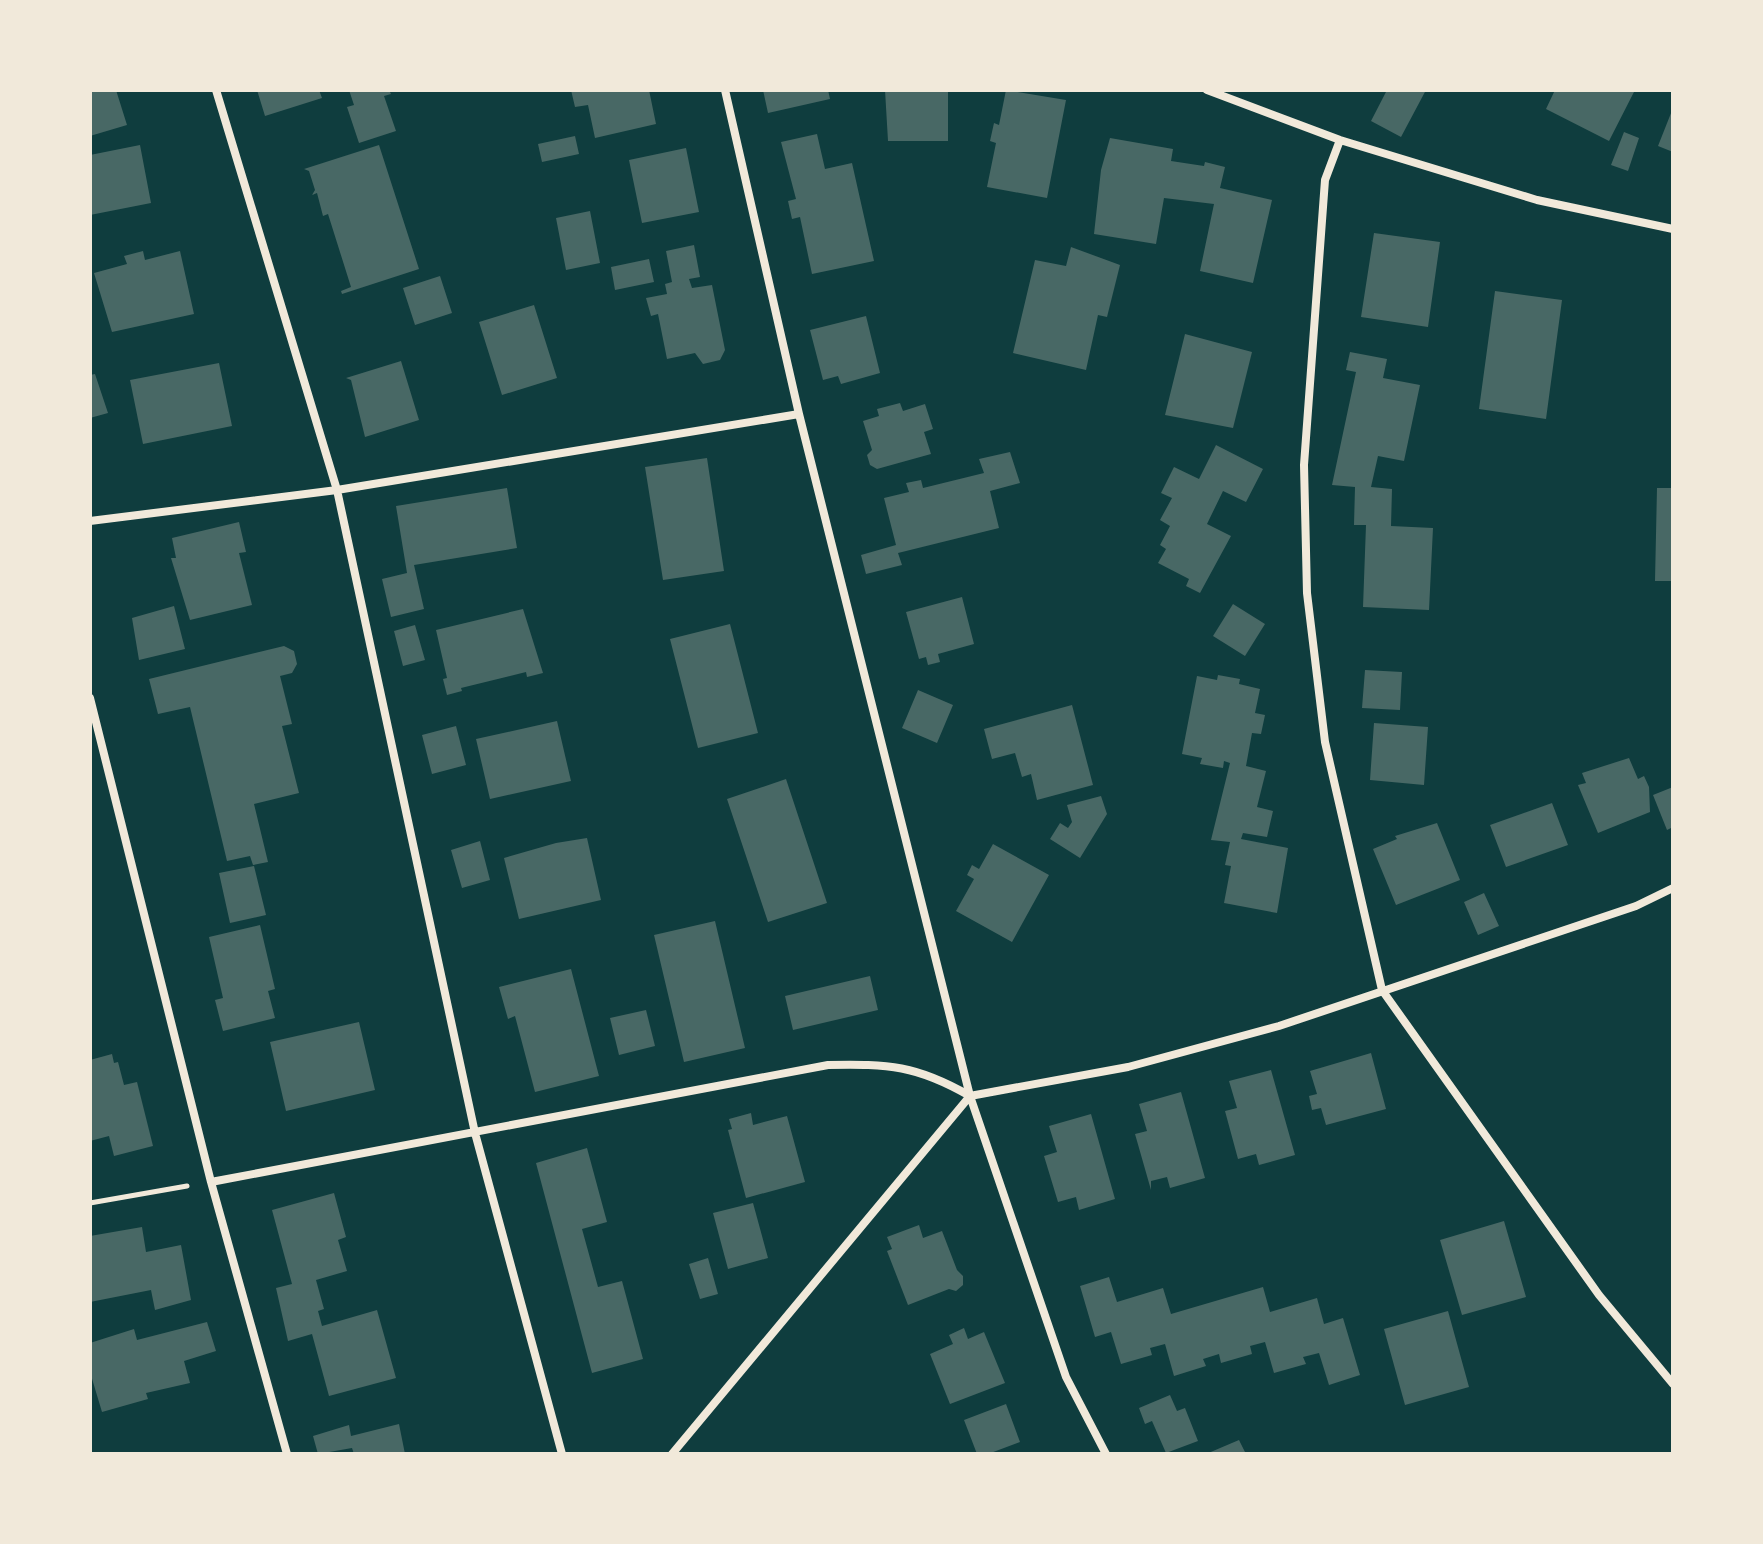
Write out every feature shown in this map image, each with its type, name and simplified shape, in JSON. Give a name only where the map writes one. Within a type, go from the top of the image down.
[{"type":"street","points":[[216,90],[337,490],[475,1133],[562,1454]]},
{"type":"street","points":[[725,90],[799,414],[970,1096],[1066,1377],[1106,1454]]},
{"type":"street","points":[[1207,90],[1340,140],[1537,200],[1673,229]]},
{"type":"street","points":[[1340,140],[1325,180],[1304,465],[1307,593],[1325,742],[1382,990],[1599,1295],[1673,1384]]},
{"type":"street","points":[[90,521],[337,490],[799,414]]},
{"type":"street","points":[[90,698],[211,1182],[287,1454]]},
{"type":"street","points":[[672,1454],[970,1096],[1128,1067],[1279,1026],[1636,906],[1673,888]]},
{"type":"street","points":[[211,1182],[828,1065],[901,1066],[938,1077],[970,1096]]},
{"type":"path","points":[[90,1203],[211,1182]]},
{"type":"building","points":[[90,90],[116,90],[127,125],[90,136]]},
{"type":"building","points":[[257,90],[319,90],[322,98],[265,116]]},
{"type":"building","points":[[349,90],[389,90],[391,94],[384,96],[396,131],[359,143],[347,107],[354,105]]},
{"type":"building","points":[[571,90],[649,90],[656,124],[595,138],[588,105],[575,107]]},
{"type":"building","points":[[763,90],[828,90],[830,99],[768,113]]},
{"type":"building","points":[[885,90],[948,90],[948,141],[888,141]]},
{"type":"building","points":[[1006,90],[1066,100],[1047,198],[987,187],[996,143],[990,141],[994,123],[999,125]]},
{"type":"building","points":[[1387,90],[1426,90],[1401,137],[1371,121]]},
{"type":"building","points":[[1555,90],[1635,90],[1609,141],[1546,109]]},
{"type":"building","points":[[1673,108],[1673,152],[1658,146]]},
{"type":"building","points":[[1624,132],[1639,138],[1628,171],[1611,165]]},
{"type":"building","points":[[817,134],[825,169],[852,163],[874,261],[812,274],[800,217],[792,219],[788,201],[796,199],[781,142]]},
{"type":"building","points":[[575,136],[579,154],[542,162],[538,144]]},
{"type":"building","points":[[1110,138],[1173,149],[1171,161],[1204,166],[1205,162],[1225,167],[1220,188],[1272,200],[1253,283],[1200,271],[1214,204],[1164,198],[1156,244],[1094,234],[1101,170]]},
{"type":"building","points":[[140,145],[151,203],[90,215],[90,155]]},
{"type":"building","points":[[379,145],[419,269],[342,294],[341,291],[351,287],[328,214],[323,216],[317,193],[312,195],[315,190],[309,171],[304,169]]},
{"type":"building","points":[[686,148],[699,212],[642,223],[629,160]]},
{"type":"building","points":[[590,211],[600,263],[566,270],[556,218]]},
{"type":"building","points":[[1374,233],[1440,242],[1428,327],[1361,317]]},
{"type":"building","points":[[694,245],[700,277],[689,279],[692,288],[712,285],[725,350],[720,360],[703,364],[695,353],[667,359],[658,314],[651,316],[646,298],[667,294],[665,284],[672,282],[666,251]]},
{"type":"building","points":[[1071,247],[1120,265],[1107,317],[1098,315],[1086,370],[1013,353],[1035,260],[1066,266]]},
{"type":"building","points":[[143,251],[145,260],[180,251],[194,314],[112,332],[94,273],[127,264],[124,256]]},
{"type":"building","points":[[649,259],[654,282],[615,290],[611,267]]},
{"type":"building","points":[[440,276],[452,313],[415,325],[403,288]]},
{"type":"building","points":[[1495,291],[1562,300],[1546,419],[1479,409]]},
{"type":"building","points":[[534,305],[557,378],[502,395],[479,322]]},
{"type":"building","points":[[866,316],[880,373],[841,384],[838,376],[823,380],[810,330]]},
{"type":"building","points":[[1185,334],[1252,352],[1233,428],[1165,415]]},
{"type":"building","points":[[1350,352],[1387,359],[1383,378],[1420,385],[1404,461],[1378,456],[1371,487],[1392,489],[1391,526],[1433,528],[1429,610],[1363,607],[1366,525],[1354,525],[1355,487],[1332,485],[1356,372],[1346,370]]},
{"type":"building","points":[[401,361],[419,420],[365,437],[351,380],[346,378]]},
{"type":"building","points":[[219,363],[232,426],[143,444],[130,380]]},
{"type":"building","points":[[95,374],[108,413],[90,418],[90,375]]},
{"type":"building","points":[[900,403],[903,411],[925,404],[933,429],[924,432],[931,454],[877,469],[870,465],[867,455],[872,450],[863,421],[879,416],[877,409]]},
{"type":"building","points":[[1216,445],[1263,469],[1246,502],[1223,491],[1207,524],[1231,536],[1200,593],[1186,586],[1189,579],[1158,563],[1166,549],[1160,545],[1170,526],[1160,520],[1172,498],[1161,493],[1174,467],[1199,479]]},
{"type":"building","points":[[1010,452],[1020,483],[990,491],[999,528],[898,553],[902,565],[866,574],[861,555],[896,545],[884,498],[909,492],[906,483],[921,480],[923,488],[984,473],[979,459]]},
{"type":"building","points":[[707,458],[724,571],[663,580],[645,467]]},
{"type":"building","points":[[507,488],[517,548],[414,565],[424,609],[391,617],[382,579],[407,573],[396,506]]},
{"type":"building","points":[[1657,488],[1673,488],[1673,581],[1655,581]]},
{"type":"building","points":[[239,522],[246,552],[239,553],[252,605],[190,620],[171,558],[176,558],[172,538]]},
{"type":"building","points":[[962,597],[974,644],[938,654],[940,662],[928,665],[926,657],[919,659],[906,612]]},
{"type":"building","points":[[1233,604],[1265,624],[1245,656],[1213,636]]},
{"type":"building","points":[[174,606],[185,649],[139,660],[132,618]]},
{"type":"building","points":[[523,609],[543,673],[527,677],[526,672],[461,688],[462,691],[447,695],[443,679],[447,678],[436,630]]},
{"type":"building","points":[[730,624],[758,733],[698,748],[670,639]]},
{"type":"building","points":[[415,625],[425,660],[403,666],[394,631]]},
{"type":"building","points":[[284,646],[294,651],[297,664],[292,673],[280,676],[292,724],[282,726],[299,793],[254,804],[268,862],[253,865],[250,856],[227,861],[190,707],[158,714],[149,679]]},
{"type":"building","points":[[1365,670],[1402,672],[1400,710],[1362,708]]},
{"type":"building","points":[[1218,675],[1240,679],[1239,684],[1260,689],[1255,713],[1265,715],[1261,734],[1252,733],[1246,766],[1266,771],[1257,807],[1273,811],[1267,837],[1243,833],[1241,839],[1288,848],[1277,913],[1224,903],[1231,866],[1225,865],[1230,842],[1211,840],[1230,763],[1224,761],[1223,768],[1200,764],[1202,758],[1182,754],[1197,676],[1217,680]]},
{"type":"building","points":[[918,690],[953,705],[937,743],[902,728]]},
{"type":"building","points":[[1072,705],[1093,785],[1037,800],[1031,774],[1022,777],[1015,753],[992,759],[984,729]]},
{"type":"building","points":[[557,721],[571,781],[490,799],[476,739]]},
{"type":"building","points":[[1374,723],[1428,727],[1424,785],[1370,780]]},
{"type":"building","points":[[456,726],[466,765],[432,774],[422,735]]},
{"type":"building","points":[[1629,758],[1638,779],[1644,776],[1649,787],[1650,812],[1598,833],[1578,785],[1586,783],[1582,773]]},
{"type":"building","points":[[786,779],[827,903],[768,922],[727,799]]},
{"type":"building","points":[[1673,787],[1673,827],[1667,830],[1653,795]]},
{"type":"building","points":[[1101,796],[1107,814],[1080,858],[1050,839],[1060,823],[1068,828],[1072,822],[1067,805]]},
{"type":"building","points":[[1552,803],[1568,845],[1506,867],[1490,825]]},
{"type":"building","points":[[1437,823],[1460,880],[1396,905],[1373,849],[1397,839],[1395,836]]},
{"type":"building","points":[[587,838],[601,900],[519,919],[504,858],[556,843]]},
{"type":"building","points":[[480,841],[490,880],[462,888],[451,850]]},
{"type":"building","points":[[993,844],[1049,875],[1012,942],[956,911],[974,879],[967,875],[972,865],[979,869]]},
{"type":"building","points":[[254,866],[266,915],[230,923],[219,873]]},
{"type":"building","points":[[1484,893],[1499,926],[1478,935],[1464,902]]},
{"type":"building","points":[[715,921],[745,1048],[684,1062],[654,935]]},
{"type":"building","points":[[260,925],[275,989],[268,991],[275,1018],[223,1031],[215,1000],[223,998],[209,937]]},
{"type":"building","points":[[571,969],[599,1076],[535,1092],[515,1016],[508,1019],[499,987]]},
{"type":"building","points":[[870,976],[878,1010],[793,1030],[785,996]]},
{"type":"building","points":[[646,1010],[655,1046],[619,1055],[610,1018]]},
{"type":"building","points":[[359,1022],[375,1090],[286,1111],[270,1042]]},
{"type":"building","points":[[1371,1053],[1386,1109],[1326,1125],[1321,1108],[1312,1110],[1309,1096],[1317,1094],[1310,1071]]},
{"type":"building","points":[[112,1054],[114,1063],[118,1062],[124,1085],[137,1082],[153,1146],[114,1156],[109,1136],[90,1141],[90,1060]]},
{"type":"building","points":[[1271,1070],[1295,1155],[1259,1165],[1256,1154],[1238,1159],[1225,1111],[1237,1108],[1229,1081]]},
{"type":"building","points":[[1181,1092],[1205,1178],[1170,1188],[1167,1177],[1151,1181],[1151,1190],[1135,1134],[1147,1131],[1139,1104]]},
{"type":"building","points":[[751,1113],[753,1125],[787,1116],[805,1182],[746,1198],[728,1130],[732,1129],[729,1119]]},
{"type":"building","points":[[1091,1114],[1115,1199],[1079,1210],[1076,1197],[1058,1202],[1044,1156],[1057,1152],[1049,1126]]},
{"type":"building","points":[[587,1148],[607,1222],[582,1229],[598,1287],[622,1281],[643,1359],[592,1373],[536,1163]]},
{"type":"building","points":[[334,1193],[346,1237],[338,1240],[347,1271],[316,1280],[324,1309],[318,1311],[322,1326],[377,1310],[396,1378],[329,1396],[312,1334],[288,1341],[276,1288],[292,1284],[272,1210]]},
{"type":"building","points":[[753,1203],[768,1258],[728,1269],[713,1213]]},
{"type":"building","points":[[1504,1221],[1526,1297],[1462,1315],[1440,1240]]},
{"type":"building","points":[[919,1225],[923,1238],[942,1231],[957,1270],[963,1276],[963,1285],[956,1291],[949,1289],[908,1305],[887,1251],[892,1249],[887,1237]]},
{"type":"building","points":[[142,1227],[146,1252],[181,1245],[191,1300],[155,1310],[151,1290],[90,1302],[90,1236]]},
{"type":"building","points":[[708,1258],[718,1294],[700,1299],[689,1264]]},
{"type":"building","points":[[1109,1277],[1117,1302],[1163,1288],[1171,1314],[1263,1287],[1270,1312],[1317,1298],[1324,1324],[1343,1318],[1360,1375],[1329,1385],[1319,1353],[1303,1357],[1306,1364],[1274,1373],[1265,1342],[1250,1346],[1252,1354],[1221,1363],[1219,1354],[1203,1359],[1206,1366],[1174,1376],[1165,1344],[1150,1348],[1152,1355],[1121,1364],[1111,1332],[1095,1337],[1080,1286]]},
{"type":"building","points":[[1448,1311],[1469,1387],[1405,1405],[1384,1329]]},
{"type":"building","points":[[207,1322],[216,1351],[184,1361],[190,1383],[146,1393],[148,1399],[102,1412],[90,1372],[90,1343],[134,1329],[137,1340]]},
{"type":"building","points":[[964,1328],[968,1339],[984,1332],[1005,1383],[950,1404],[930,1354],[953,1344],[949,1335]]},
{"type":"building","points":[[1170,1395],[1177,1411],[1185,1408],[1198,1441],[1166,1453],[1152,1421],[1145,1424],[1139,1408]]},
{"type":"building","points":[[1006,1404],[1020,1442],[988,1454],[977,1454],[964,1420]]},
{"type":"building","points":[[399,1424],[405,1454],[354,1454],[352,1448],[318,1454],[313,1436],[349,1425],[351,1436]]},
{"type":"building","points":[[1239,1440],[1246,1454],[1206,1454]]}]
